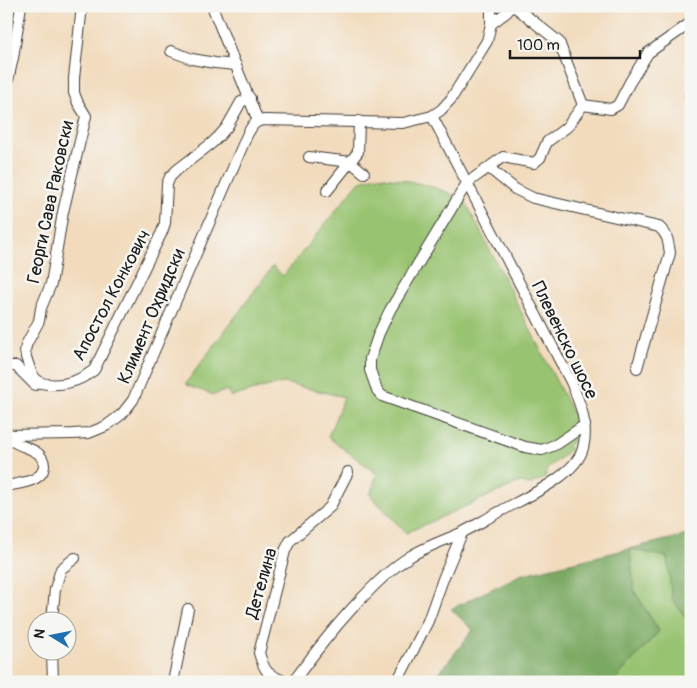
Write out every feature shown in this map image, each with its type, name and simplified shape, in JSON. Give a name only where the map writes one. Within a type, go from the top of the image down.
[{"type":"street","points":[[6,89],[21,6]]},
{"type":"street","name":"Георги Сава Раковски","points":[[41,383],[31,372],[25,350],[39,321],[41,308],[52,284],[63,212],[86,116],[74,93],[82,6]]},
{"type":"street","points":[[212,6],[258,121],[402,123],[432,116],[441,110],[451,99],[487,41],[492,24],[491,6]]},
{"type":"street","points":[[492,24],[513,6],[559,42],[583,105]]},
{"type":"street","points":[[583,105],[611,109],[618,106],[648,53],[691,22]]},
{"type":"street","points":[[171,51],[192,59],[236,65]]},
{"type":"street","name":"Апостол Конкович","points":[[41,383],[53,385],[73,381],[86,376],[94,370],[162,232],[165,223],[167,184],[170,177],[216,139],[227,127],[241,102],[250,98]]},
{"type":"street","points":[[583,105],[567,128],[547,142],[540,158],[534,163],[503,157],[467,183],[390,310],[370,359],[370,370],[377,390],[382,396],[526,447],[542,450],[558,444],[585,425]]},
{"type":"street","name":"Плевенско шосе","points":[[293,682],[341,620],[391,570],[428,546],[462,533],[562,475],[580,456],[585,439],[585,425],[579,401],[571,382],[432,116]]},
{"type":"street","name":"Климент Охридски","points":[[8,434],[88,433],[106,426],[122,414],[133,400],[248,132],[258,121]]},
{"type":"street","points":[[327,191],[358,152],[359,122]]},
{"type":"street","points":[[310,157],[351,162],[364,173]]},
{"type":"street","points":[[489,168],[514,189],[533,198],[659,227],[665,232],[670,253],[637,368]]},
{"type":"street","points":[[6,366],[16,366],[37,387],[41,383]]},
{"type":"street","points":[[6,486],[34,479],[41,474],[44,464],[40,455],[35,451],[16,444],[8,434]]},
{"type":"street","name":"Детелина","points":[[286,682],[273,676],[264,668],[258,653],[284,551],[290,541],[330,507],[348,472]]},
{"type":"street","points":[[397,682],[428,621],[462,533]]},
{"type":"street","points":[[53,610],[54,589],[61,569],[75,558]]},
{"type":"street","points":[[173,682],[188,609]]},
{"type":"street","points":[[52,660],[53,682]]},
{"type":"green space","points":[[376,176],[422,184],[444,191],[465,201],[574,416],[575,438],[568,446],[571,449],[547,469],[545,478],[528,485],[520,482],[406,533],[370,495],[377,474],[328,437],[344,397],[284,383],[231,397],[227,390],[214,395],[188,386],[186,383],[273,266],[283,276],[359,182]]},
{"type":"green space","points":[[691,534],[691,619],[687,619],[672,599],[667,557],[630,549],[634,591],[659,631],[613,682],[432,682],[473,630],[451,609],[520,575]]},
{"type":"green space","points":[[630,548],[667,557],[672,599],[687,619],[691,619],[691,682],[613,682],[659,631],[634,591]]}]
